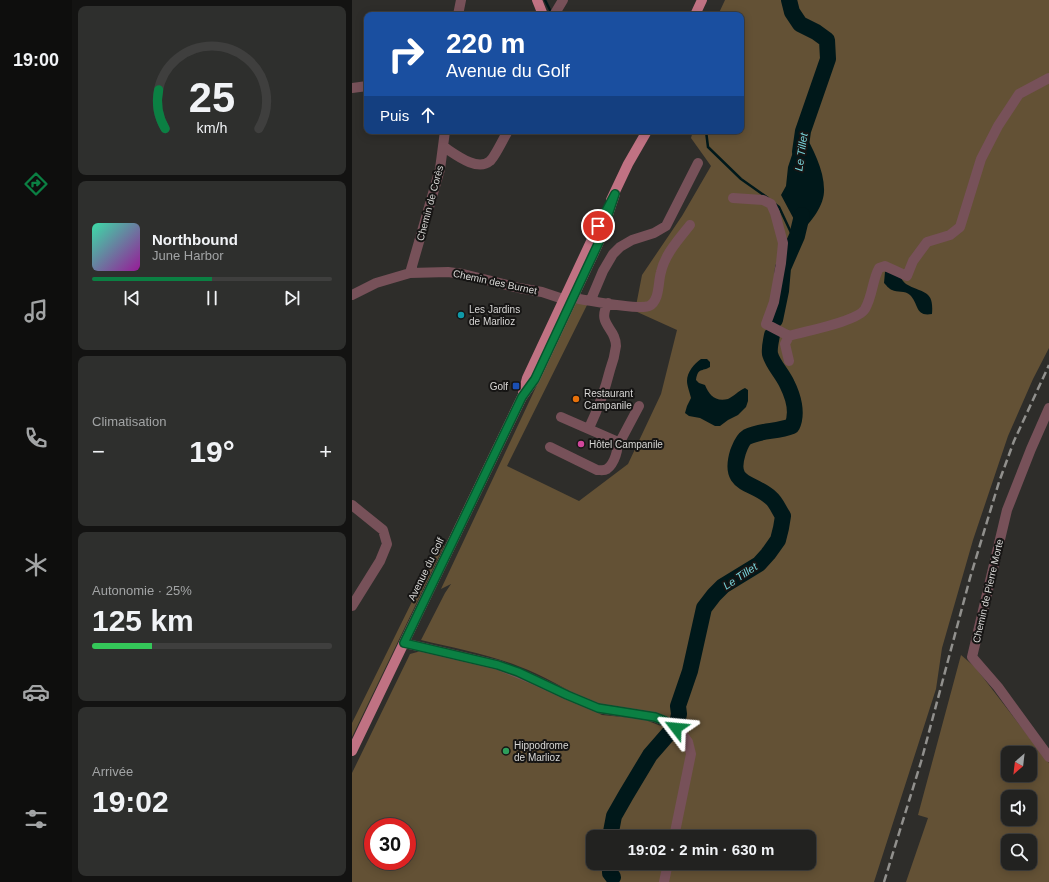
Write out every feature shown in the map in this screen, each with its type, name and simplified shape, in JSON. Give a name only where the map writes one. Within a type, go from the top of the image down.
[{"type":"main road","points":[[537,0],[542,12]]},
{"type":"main road","points":[[697,12],[702,0]]},
{"type":"main road","points":[[704,12],[710,0]]},
{"type":"main road","points":[[568,298],[571,282],[591,239],[615,194],[628,164],[638,134]]},
{"type":"main road","points":[[628,164],[645,134]]},
{"type":"main road","points":[[568,298],[599,242],[615,194]]},
{"type":"main road","name":"Avenue du Golf","points":[[352,751],[522,397],[535,379],[568,298]]},
{"type":"street","points":[[459,12],[461,0]]},
{"type":"street","points":[[556,12],[563,0]]},
{"type":"street","points":[[733,198],[763,200],[771,204],[783,243],[774,302],[766,324],[789,336],[851,320],[864,311],[871,296],[876,273],[879,268],[885,266],[907,276],[913,261],[927,242],[950,235],[960,228],[981,159],[998,126],[1019,94],[1049,78]]},
{"type":"street","points":[[352,88],[364,86]]},
{"type":"street","name":"Chemin de Corès","points":[[410,273],[440,169],[445,134]]},
{"type":"street","points":[[444,147],[470,162],[480,165],[490,161],[506,134]]},
{"type":"street","points":[[594,300],[592,297],[595,289],[603,271],[616,250],[632,240],[659,232],[666,226],[698,163]]},
{"type":"street","name":"Chemin des Burnet","points":[[354,295],[376,282],[410,273],[448,272],[463,274],[568,298],[594,300],[637,307],[649,306],[656,299],[660,274],[664,262],[672,248],[690,225]]},
{"type":"street","points":[[589,428],[600,405],[615,353],[615,339],[604,317],[608,303]]},
{"type":"street","points":[[789,336],[785,344],[789,361]]},
{"type":"street","points":[[550,447],[597,470],[602,471],[608,469],[618,449],[618,443],[639,406]]},
{"type":"street","name":"Chemin de Pierre Morte","points":[[1049,408],[1007,510],[972,657],[998,687],[1049,757]]},
{"type":"street","points":[[561,417],[589,428],[613,439],[618,443]]},
{"type":"street","points":[[352,505],[383,530],[387,544],[380,561],[352,606]]},
{"type":"street","points":[[404,643],[498,665],[598,708],[643,714],[665,721],[684,735],[690,747],[691,760],[676,830]]},
{"type":"street","points":[[664,882],[667,870]]},
{"type":"shaded area","points":[[725,0],[1049,0],[1049,348],[1033,379],[1008,436],[973,540],[942,648],[936,689],[874,882],[352,882],[352,773],[410,654],[421,651],[522,675],[602,715],[643,719],[661,726],[666,719],[601,705],[583,698],[537,674],[518,666],[482,655],[421,640],[451,584],[441,589],[576,302],[589,301],[507,466],[579,501],[628,464],[661,394],[677,330],[635,311],[642,275],[682,216],[711,166],[691,138],[692,134],[744,134],[744,12],[719,12]]},
{"type":"shaded area","points":[[441,543],[444,546],[352,737],[352,723]]},
{"type":"shaded area","points":[[961,655],[975,667],[1036,746],[1001,746],[1001,782],[1037,782],[1037,747],[1049,763],[1049,882],[906,882],[928,818],[918,815]]},
{"type":"water","points":[[803,131],[823,176],[824,192],[818,210],[810,222],[797,236],[797,225],[781,195],[786,186],[788,167],[799,134]]},
{"type":"water","points":[[888,270],[899,276],[906,284],[926,293],[929,296],[932,306],[932,314],[923,314],[920,312],[908,293],[894,291],[884,283],[885,272]]},
{"type":"water","points":[[701,359],[707,359],[710,362],[710,367],[699,371],[696,380],[705,385],[708,392],[716,399],[728,399],[745,388],[748,390],[748,401],[746,407],[738,415],[720,426],[715,426],[700,418],[689,416],[685,413],[691,398],[687,383],[688,374],[693,366]]},
{"type":"waterway","points":[[545,0],[551,12]]},
{"type":"waterway","name":"Le Tillet","points":[[789,0],[792,12],[800,24],[816,32],[827,40],[828,59],[803,131],[800,152]]},
{"type":"waterway","points":[[706,134],[708,147],[741,179],[768,198]]},
{"type":"waterway","points":[[775,204],[779,207],[795,241]]},
{"type":"waterway","name":"Le Tillet","points":[[775,320],[781,291],[783,268],[797,236],[802,215]]},
{"type":"waterway","name":"Le Tillet","points":[[611,830],[614,816],[650,755],[677,724],[679,714],[678,706],[690,671],[704,608],[723,586],[759,564],[778,540],[783,516],[776,504],[764,493],[744,482],[736,472],[738,452],[740,446],[747,437],[758,433],[792,426],[794,421],[795,410],[791,394],[770,354],[772,335]]},
{"type":"waterway","name":"Le Tillet","points":[[610,870],[613,877]]},
{"type":"waterway","name":"Le Tillet","points":[[613,877],[614,882]]},
{"type":"railway","points":[[884,882],[921,762],[970,578],[999,482],[1014,441],[1049,365]]},
{"type":"place","name":"Les Jardins de Marlioz","points":[[461,315]]},
{"type":"place","name":"Golf","points":[[516,386]]},
{"type":"place","name":"Restaurant Campanile","points":[[576,399]]},
{"type":"place","name":"Hôtel Campanile","points":[[581,444]]},
{"type":"place","name":"Hippodrome de Marlioz","points":[[506,751]]},
{"type":"route","points":[[598,226],[615,194],[599,242],[535,379],[522,397],[404,643],[498,665],[518,672],[598,708],[655,717],[676,728]]}]
